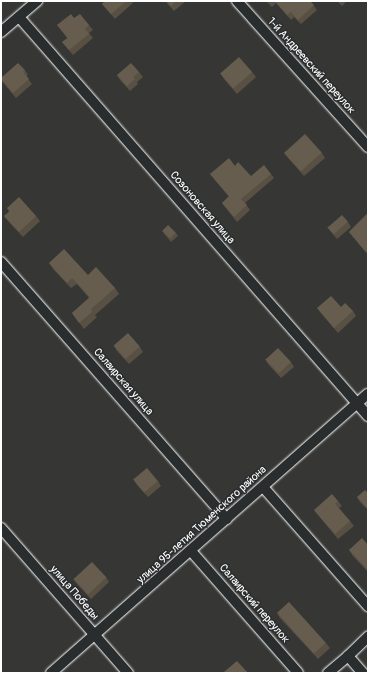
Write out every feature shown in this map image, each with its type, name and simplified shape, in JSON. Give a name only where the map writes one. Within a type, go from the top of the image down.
[{"type":"street","points":[[1,32],[37,1]]},
{"type":"street","name":"1-й Андреевский переулок","points":[[237,1],[368,147]]},
{"type":"street","name":"Созоновская улица","points":[[19,17],[368,416]]},
{"type":"street","name":"Салаирская улица","points":[[1,262],[227,519]]},
{"type":"street","name":"улица 95-летия Тюменского района","points":[[51,673],[96,636],[368,394]]},
{"type":"street","points":[[263,487],[368,606]]},
{"type":"street","name":"улица Победы","points":[[1,528],[128,673]]},
{"type":"street","name":"Салаирский переулок","points":[[192,551],[298,673]]},
{"type":"street","points":[[328,673],[368,637]]},
{"type":"street","points":[[348,656],[363,673]]},
{"type":"building","points":[[105,1],[126,1],[111,14],[102,4]]},
{"type":"building","points":[[166,1],[176,1],[171,6]]},
{"type":"building","points":[[275,1],[310,1],[314,5],[298,20],[291,12],[287,15]]},
{"type":"building","points":[[71,14],[74,18],[80,14],[89,25],[85,29],[89,34],[69,50],[62,42],[68,38],[57,25]]},
{"type":"building","points":[[239,57],[252,72],[233,88],[220,73]]},
{"type":"building","points":[[18,63],[25,70],[23,72],[29,79],[13,93],[1,78]]},
{"type":"building","points":[[131,63],[139,72],[133,77],[135,79],[127,86],[117,75]]},
{"type":"building","points":[[305,134],[322,153],[301,171],[284,153]]},
{"type":"building","points":[[229,158],[235,166],[238,162],[251,176],[264,165],[271,174],[241,199],[247,205],[234,217],[222,203],[229,196],[210,174]]},
{"type":"building","points":[[19,197],[36,216],[19,232],[4,216],[10,211],[7,208]]},
{"type":"building","points":[[368,213],[368,251],[366,252],[349,232]]},
{"type":"building","points":[[342,215],[348,222],[334,234],[328,227]]},
{"type":"building","points":[[168,225],[176,233],[170,238],[162,231]]},
{"type":"building","points":[[64,249],[88,275],[96,267],[115,288],[91,309],[92,312],[79,323],[72,313],[90,297],[72,278],[67,283],[49,263]]},
{"type":"building","points":[[331,296],[341,307],[345,303],[353,311],[334,328],[317,308]]},
{"type":"building","points":[[128,333],[140,347],[125,359],[114,345]]},
{"type":"building","points":[[278,348],[291,362],[279,373],[266,360]]},
{"type":"building","points":[[147,468],[158,481],[144,493],[133,480]]},
{"type":"building","points":[[365,490],[368,493],[368,509],[357,497]]},
{"type":"building","points":[[332,494],[338,501],[335,504],[350,521],[335,534],[314,510]]},
{"type":"building","points":[[362,538],[368,545],[368,570],[349,550]]},
{"type":"building","points":[[92,562],[106,577],[88,594],[74,579]]},
{"type":"building","points":[[289,602],[326,643],[314,654],[277,613]]},
{"type":"building","points":[[237,661],[248,673],[224,672]]}]
